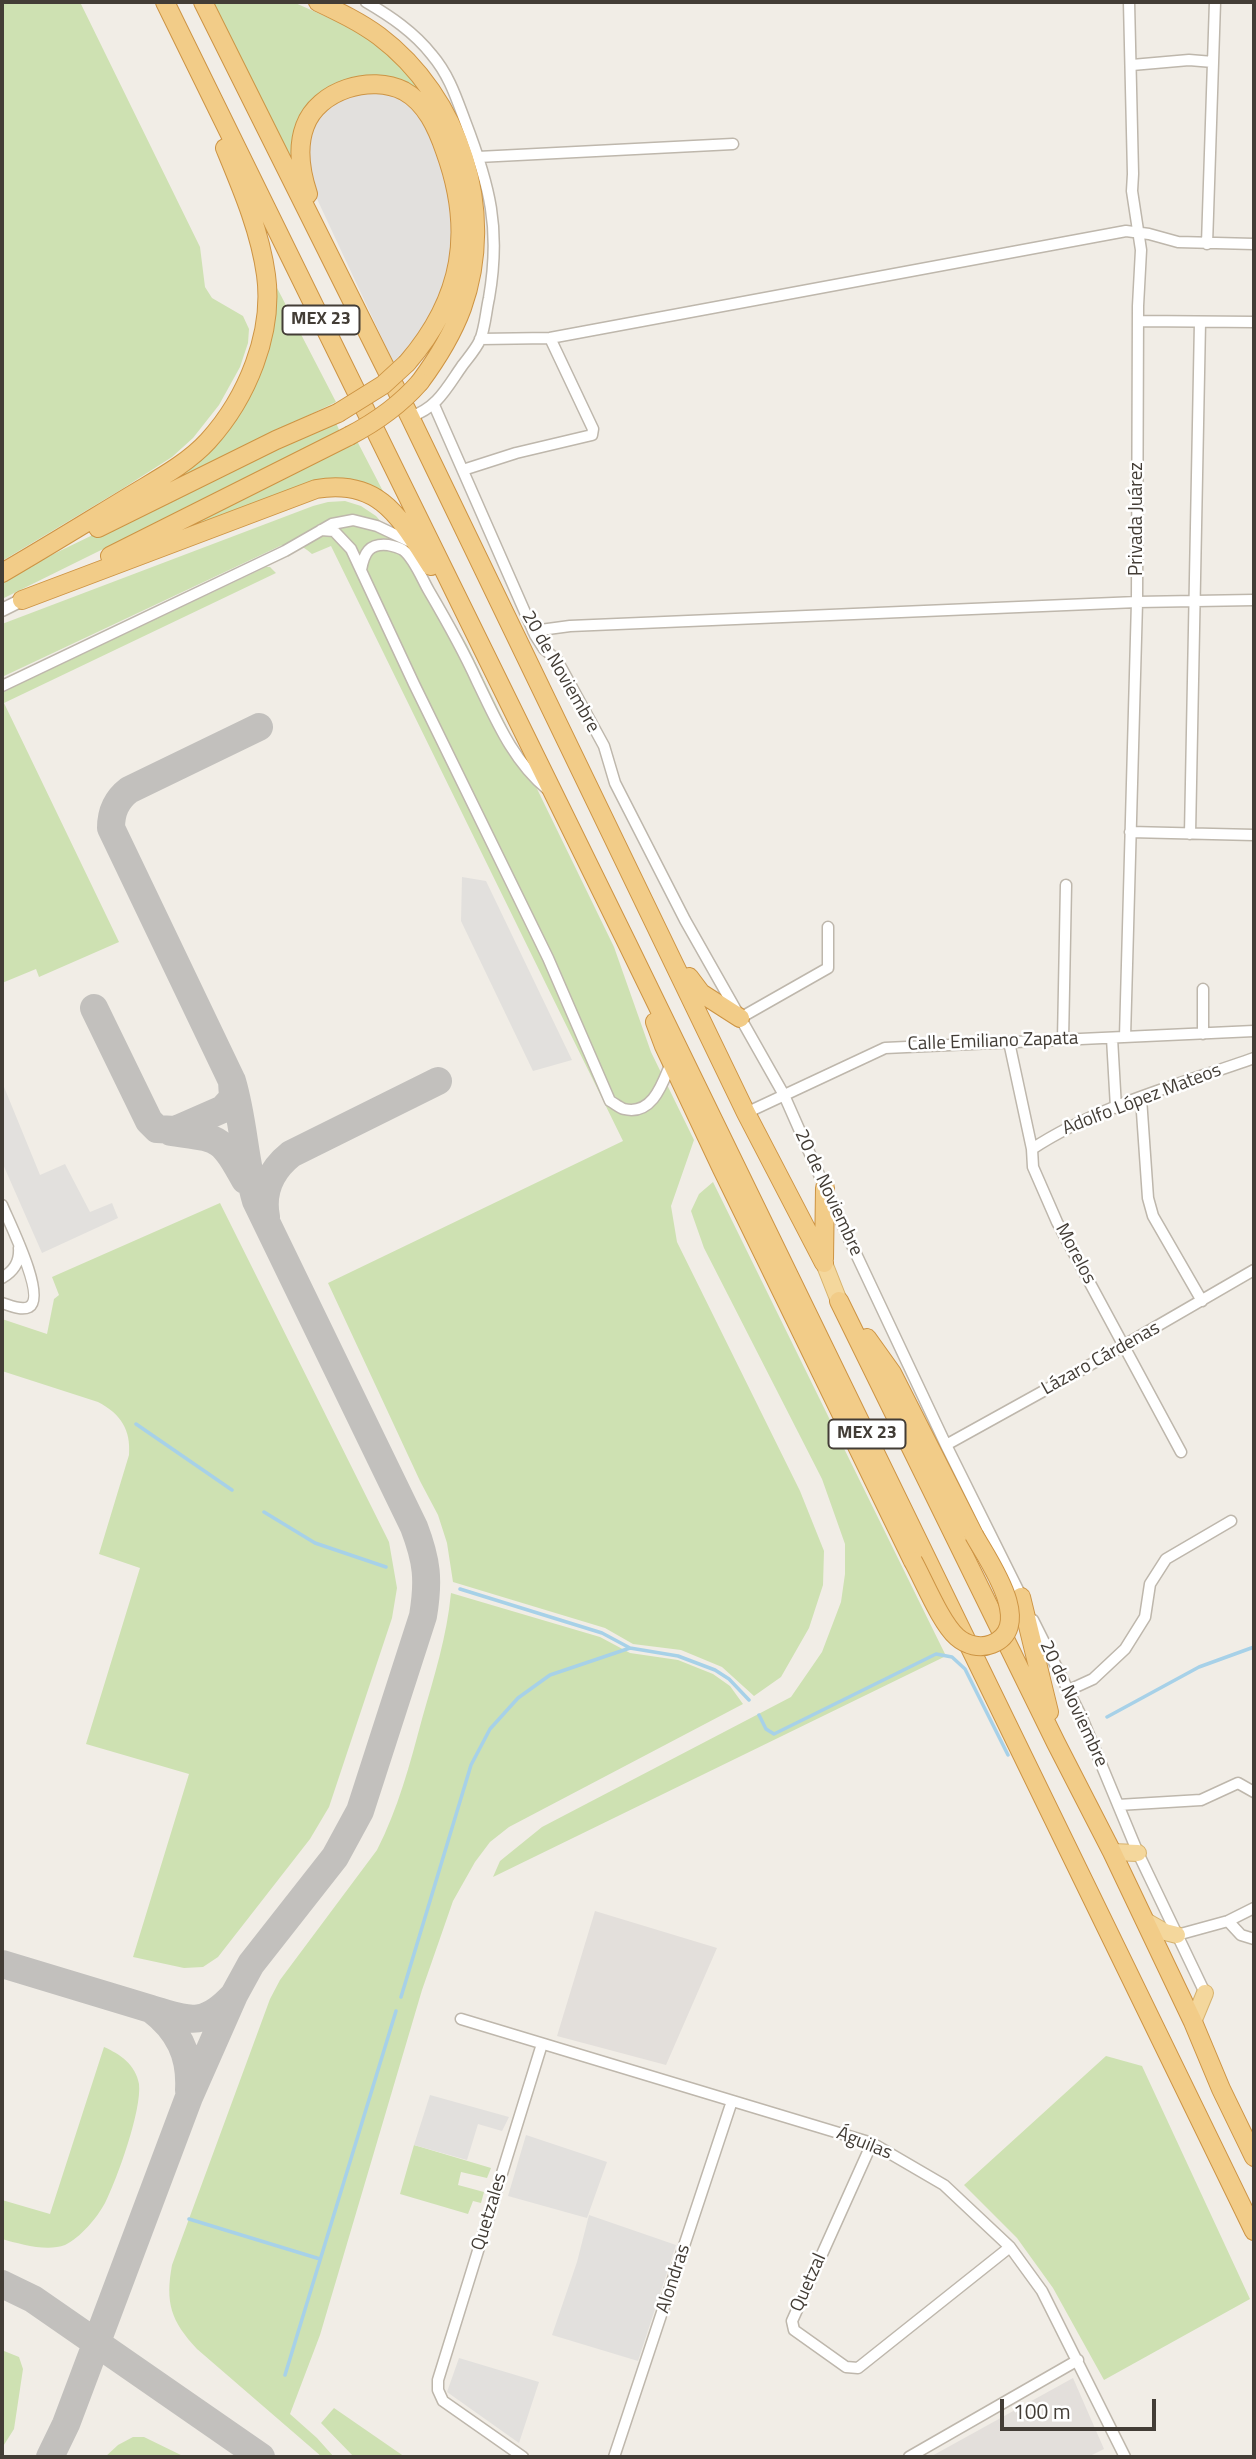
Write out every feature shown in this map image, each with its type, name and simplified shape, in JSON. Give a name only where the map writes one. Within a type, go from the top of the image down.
[{"type":"highway","name":"MEX 23","points":[[165,2],[1254,2231]]},
{"type":"highway","name":"MEX 23","points":[[203,2],[410,417],[746,1113],[824,1263]]},
{"type":"highway","points":[[22,600],[376,421],[410,394],[440,354],[453,329],[463,307],[471,276],[475,242],[474,207],[468,172],[446,115],[435,95],[409,63],[378,35],[345,14],[318,2]]},
{"type":"highway","points":[[2,574],[169,472],[206,443],[226,418],[257,357],[267,306],[267,278],[261,247],[236,175],[175,22]]},
{"type":"highway","points":[[2,574],[276,440],[338,413],[383,385],[407,363],[427,338],[449,297],[458,260],[462,226],[457,184],[440,137],[425,110],[405,92],[391,86],[373,84],[341,91],[325,99],[313,111],[305,125],[300,159],[326,247]]},
{"type":"highway","points":[[22,600],[316,489],[351,486],[368,492],[399,518],[477,639]]},
{"type":"highway","points":[[627,943],[671,1063],[913,1561],[949,1627],[958,1638],[972,1645],[992,1644],[1007,1631],[1011,1610],[1007,1597],[892,1373],[839,1301]]},
{"type":"highway","points":[[668,949],[701,993],[740,1018]]},
{"type":"highway","points":[[824,1263],[825,1188]]},
{"type":"highway","name":"MEX 23","points":[[839,1301],[1112,1852],[1194,2022],[1221,2089],[1254,2157]]},
{"type":"highway","points":[[1021,1597],[1056,1742]]},
{"type":"main road","name":"MEX 23","points":[[824,1263],[839,1301]]},
{"type":"main road","points":[[1112,1852],[1138,1853]]},
{"type":"main road","points":[[1144,1920],[1177,1935]]},
{"type":"main road","points":[[1194,2022],[1205,1993]]},
{"type":"street","points":[[366,2],[394,19],[432,55],[446,75],[457,96],[478,157],[493,212],[495,237],[491,285],[480,340],[434,405],[410,417]]},
{"type":"street","name":"Privada Juárez","points":[[1125,1037],[1137,602],[1138,321],[1141,250],[1132,191],[1129,2]]},
{"type":"street","points":[[1207,244],[1215,2]]},
{"type":"street","points":[[1132,65],[1189,60],[1213,62]]},
{"type":"street","points":[[478,157],[733,144]]},
{"type":"street","points":[[480,340],[550,338],[1126,231],[1178,242],[1254,244]]},
{"type":"street","points":[[1138,321],[1254,323]]},
{"type":"street","points":[[1190,834],[1200,321]]},
{"type":"street","points":[[463,470],[516,453],[592,435],[593,429],[550,338]]},
{"type":"street","name":"20 de Noviembre","points":[[434,405],[533,631],[544,649],[557,660],[604,746],[615,783],[685,920],[784,1095],[946,1445],[1069,1690],[1138,1853],[1205,1993]]},
{"type":"street","points":[[2,686],[285,551],[332,524],[353,520],[377,526],[417,545]]},
{"type":"street","points":[[321,530],[334,531],[351,549],[548,958],[610,1101],[625,1110],[642,1108],[658,1095],[671,1063]]},
{"type":"street","points":[[361,570],[363,556],[370,547],[379,544],[394,546],[408,555],[444,617],[518,758],[532,776],[554,794]]},
{"type":"street","points":[[2,610],[22,600]]},
{"type":"street","points":[[533,631],[570,626],[1137,602],[1254,600]]},
{"type":"street","points":[[1129,832],[1254,835]]},
{"type":"street","points":[[1063,1040],[1066,885]]},
{"type":"street","points":[[740,1018],[828,968],[828,927]]},
{"type":"street","points":[[1203,989],[1203,1034]]},
{"type":"street","name":"Calle Emiliano Zapata","points":[[746,1113],[885,1048],[1254,1031]]},
{"type":"street","points":[[1112,1038],[1116,1108]]},
{"type":"street","name":"Morelos","points":[[1009,1042],[1032,1149],[1033,1167],[1057,1222],[1181,1452]]},
{"type":"street","name":"Adolfo López Mateos","points":[[1032,1149],[1058,1132],[1116,1108],[1254,1058]]},
{"type":"street","points":[[1141,1098],[1148,1198],[1153,1216],[1202,1301]]},
{"type":"street","points":[[2,1205],[34,1285],[33,1304],[23,1309],[2,1303]]},
{"type":"street","points":[[2,1278],[16,1265],[19,1245]]},
{"type":"street","name":"Lázaro Cárdenas","points":[[946,1445],[1254,1270]]},
{"type":"street","points":[[1069,1690],[1093,1679],[1125,1649],[1145,1617],[1150,1584],[1166,1559],[1231,1521]]},
{"type":"street","points":[[1118,1805],[1201,1800],[1238,1783],[1254,1792]]},
{"type":"street","points":[[1177,1935],[1228,1921],[1254,1908]]},
{"type":"street","points":[[1228,1921],[1241,1935],[1254,1939]]},
{"type":"street","name":"Águilas","points":[[461,2019],[872,2143],[944,2185],[1010,2247],[1042,2291],[1125,2457]]},
{"type":"street","name":"Quetzales","points":[[523,2457],[443,2401],[438,2390],[438,2380],[542,2044]]},
{"type":"street","name":"Alondras","points":[[614,2457],[732,2101]]},
{"type":"street","name":"Quetzal","points":[[872,2143],[792,2320],[794,2330],[846,2367],[858,2368],[1010,2247]]},
{"type":"street","points":[[909,2457],[1078,2360]]},
{"type":"shaded area","points":[[373,89],[412,102],[442,156],[456,224],[448,278],[435,308],[416,340],[394,364],[318,201],[309,174],[307,143],[314,120],[328,103]]},
{"type":"shaded area","points":[[462,877],[486,881],[572,1060],[533,1071],[461,921]]},
{"type":"shaded area","points":[[2,1082],[40,1175],[65,1164],[90,1212],[112,1203],[118,1218],[42,1253],[2,1162]]},
{"type":"shaded area","points":[[595,1911],[717,1948],[666,2065],[557,2036]]},
{"type":"shaded area","points":[[430,2095],[509,2117],[502,2131],[478,2124],[467,2160],[414,2145]]},
{"type":"shaded area","points":[[526,2135],[607,2162],[587,2218],[508,2196]]},
{"type":"shaded area","points":[[589,2215],[676,2245],[638,2361],[552,2335],[577,2262]]},
{"type":"shaded area","points":[[459,2358],[539,2382],[519,2443],[447,2392]]},
{"type":"shaded area","points":[[1073,2378],[1104,2449],[1088,2457],[930,2457]]},
{"type":"green space","points":[[2,2],[80,2],[200,247],[205,287],[212,298],[243,316],[249,329],[248,343],[240,367],[219,405],[193,438],[172,457],[2,561]]},
{"type":"green space","points":[[212,2],[293,2],[367,38],[394,60],[421,88],[296,127],[290,158]]},
{"type":"green space","points":[[275,284],[336,402],[142,496],[245,398],[266,357],[272,336]]},
{"type":"green space","points":[[334,418],[340,432],[2,599],[2,579]]},
{"type":"green space","points":[[356,439],[386,497],[354,481],[110,559]]},
{"type":"green space","points":[[345,501],[361,506],[376,516],[425,573],[467,645],[614,947],[651,1052],[694,1140],[671,1206],[677,1242],[800,1491],[824,1551],[823,1585],[809,1628],[781,1677],[754,1696],[722,1667],[681,1650],[633,1644],[605,1628],[453,1582],[447,1543],[438,1515],[328,1283],[623,1141],[331,546],[312,554],[297,545],[280,546],[2,677],[2,624],[313,506]]},
{"type":"green space","points":[[266,567],[276,573],[4,703],[119,942],[39,977],[36,969],[2,983],[2,692]]},
{"type":"green space","points":[[713,1182],[946,1656],[493,1877],[500,1861],[542,1827],[791,1697],[822,1652],[841,1602],[845,1544],[822,1479],[704,1248],[691,1211],[699,1194]]},
{"type":"green space","points":[[220,1203],[389,1542],[397,1588],[392,1618],[329,1807],[310,1839],[218,1957],[203,1967],[184,1968],[133,1957],[189,1774],[86,1744],[140,1568],[99,1554],[129,1455],[126,1430],[113,1412],[98,1402],[2,1371],[2,1319],[47,1334],[54,1299],[59,1295],[52,1277]]},
{"type":"green space","points":[[451,1593],[600,1637],[630,1653],[678,1660],[713,1674],[730,1686],[743,1704],[509,1827],[490,1842],[453,1901],[422,1990],[320,2335],[290,2414],[334,2457],[322,2457],[188,2339],[172,2311],[170,2278],[172,2265],[270,1999],[280,1980],[377,1850],[391,1819],[435,1672]]},
{"type":"green space","points":[[104,2047],[126,2061],[135,2071],[139,2084],[133,2127],[105,2203],[88,2227],[65,2245],[42,2247],[2,2239],[2,2200],[50,2214]]},
{"type":"green space","points":[[1106,2056],[1142,2066],[1250,2299],[1104,2380],[1053,2288],[1017,2238],[964,2185]]},
{"type":"green space","points":[[414,2145],[491,2168],[487,2178],[461,2172],[458,2185],[484,2192],[481,2203],[473,2201],[468,2214],[400,2194]]},
{"type":"green space","points":[[2,2352],[19,2357],[23,2369],[14,2429],[2,2448]]},
{"type":"green space","points":[[334,2408],[405,2457],[354,2457],[321,2423]]},
{"type":"green space","points":[[133,2437],[144,2437],[185,2457],[105,2457],[118,2445]]},
{"type":"waterway","points":[[136,1424],[232,1490]]},
{"type":"waterway","points":[[264,1512],[315,1543],[386,1567]]},
{"type":"waterway","points":[[460,1589],[602,1633],[630,1648],[678,1656],[715,1670],[729,1679],[749,1700]]},
{"type":"waterway","points":[[1107,1717],[1199,1667],[1254,1647]]},
{"type":"waterway","points":[[401,1997],[471,1765],[490,1729],[518,1698],[550,1675],[630,1648]]},
{"type":"waterway","points":[[759,1715],[766,1729],[774,1734],[936,1654],[952,1657],[965,1669],[1008,1755]]},
{"type":"waterway","points":[[285,2375],[396,2011]]},
{"type":"waterway","points":[[189,2219],[320,2259]]},
{"type":"taxiway","points":[[50,2457],[66,2424],[189,2097],[234,1995],[251,1964],[335,1857],[360,1811],[425,1603],[426,1571],[414,1527],[256,1201],[232,1081],[111,828],[115,807],[129,790],[259,727]]},
{"type":"taxiway","points":[[94,1008],[149,1121],[157,1129],[175,1130],[223,1109],[233,1098],[232,1081]]},
{"type":"taxiway","points":[[266,1217],[265,1198],[269,1182],[278,1167],[291,1154],[438,1081]]},
{"type":"taxiway","points":[[171,1132],[200,1136],[217,1142],[230,1154],[245,1180]]},
{"type":"taxiway","points":[[2,1964],[151,2009]]},
{"type":"taxiway","points":[[189,2090],[188,2066],[181,2045],[169,2026],[151,2009],[195,2019],[213,2013],[233,1996]]},
{"type":"taxiway","points":[[2,2284],[33,2299],[261,2457]]}]
